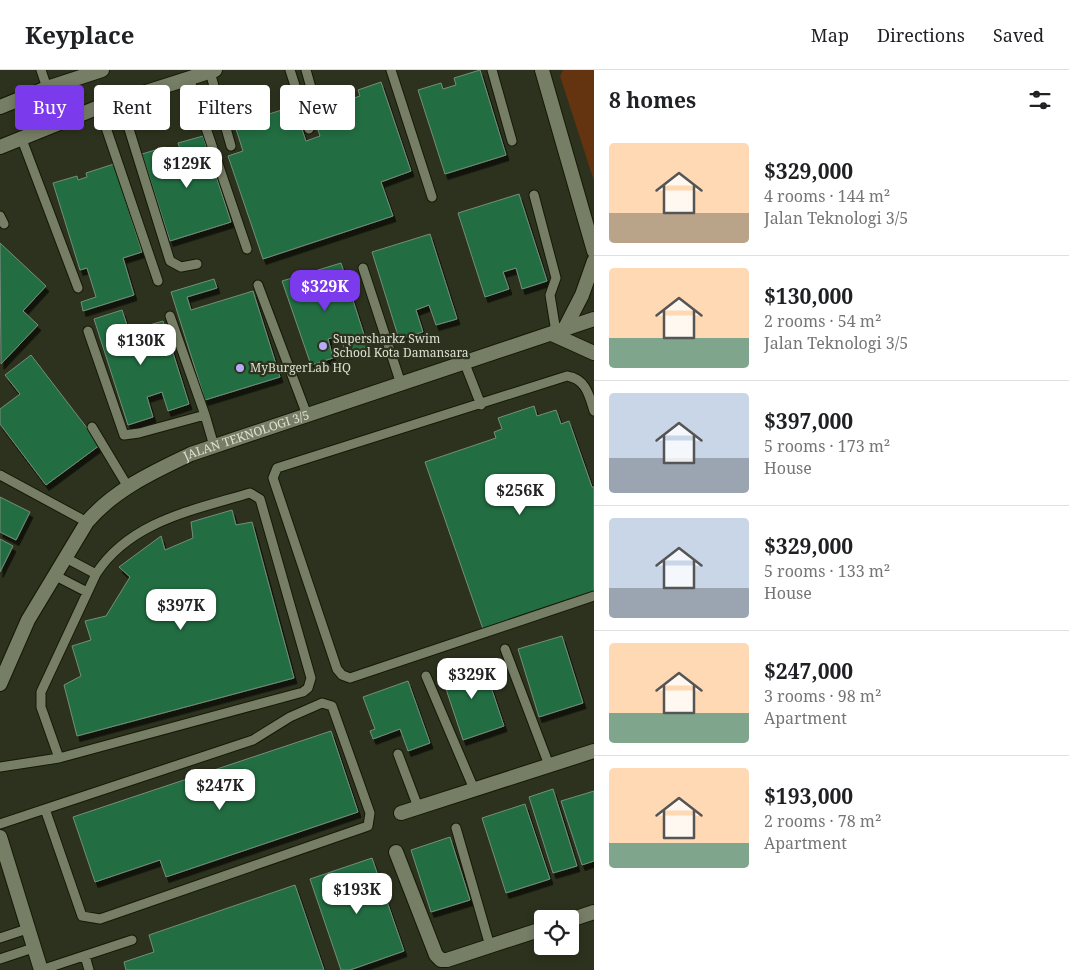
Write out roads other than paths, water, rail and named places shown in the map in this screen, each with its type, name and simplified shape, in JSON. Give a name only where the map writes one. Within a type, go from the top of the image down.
[{"type":"street","points":[[55,85],[102,70]]},
{"type":"street","points":[[542,70],[594,251]]},
{"type":"street","points":[[167,85],[213,71]]},
{"type":"street","points":[[0,107],[15,101]]},
{"type":"street","points":[[0,147],[94,109]]},
{"type":"street","points":[[594,261],[582,295],[557,332],[594,353]]},
{"type":"street","name":"JALAN TEKNOLOGI 3/5","points":[[0,684],[28,620],[64,557],[87,522],[94,513],[139,479],[173,462],[214,446],[465,364],[594,319]]},
{"type":"street","points":[[401,814],[594,751]]},
{"type":"street","points":[[1,846],[41,970]]},
{"type":"street","points":[[396,852],[438,957],[447,960],[534,932]]},
{"type":"street","points":[[579,917],[594,912]]},
{"type":"lane","points":[[41,70],[45,85]]},
{"type":"lane","points":[[290,70],[295,85]]},
{"type":"lane","points":[[306,70],[310,85]]},
{"type":"lane","points":[[391,70],[432,197]]},
{"type":"lane","points":[[492,70],[512,141]]},
{"type":"lane","points":[[213,71],[231,146]]},
{"type":"lane","points":[[189,78],[248,249]]},
{"type":"lane","points":[[107,130],[158,282]]},
{"type":"lane","points":[[129,130],[170,261],[181,267],[197,264]]},
{"type":"lane","points":[[21,138],[78,288]]},
{"type":"lane","points":[[534,195],[556,278],[550,295],[557,332]]},
{"type":"lane","points":[[364,268],[401,384]]},
{"type":"lane","points":[[258,284],[307,415]]},
{"type":"lane","points":[[170,316],[214,446]]},
{"type":"lane","points":[[88,331],[124,435],[139,433],[204,415]]},
{"type":"lane","points":[[465,364],[481,405]]},
{"type":"lane","points":[[594,411],[587,389],[581,381],[567,376],[481,405],[277,468],[273,478],[337,669],[342,675],[350,678],[594,596]]},
{"type":"lane","points":[[92,427],[128,487]]},
{"type":"lane","points":[[0,474],[87,522]]},
{"type":"lane","points":[[0,767],[59,758],[303,692],[308,688],[311,678],[260,499],[255,494],[250,493],[161,520],[125,541],[106,558],[87,592],[40,692],[41,707],[59,758]]},
{"type":"lane","points":[[64,557],[96,574]]},
{"type":"lane","points":[[54,575],[87,592]]},
{"type":"lane","points":[[505,649],[550,765]]},
{"type":"lane","points":[[426,676],[474,789]]},
{"type":"lane","points":[[0,824],[253,740],[290,716],[322,703],[332,706],[370,813],[370,820],[368,826],[100,918],[94,918],[82,916],[46,809]]},
{"type":"lane","points":[[398,754],[418,807]]},
{"type":"lane","points":[[456,828],[490,946]]},
{"type":"lane","points":[[0,938],[27,929]]},
{"type":"lane","points":[[41,970],[132,940]]},
{"type":"lane","points":[[0,959],[33,948]]},
{"type":"lane","points":[[85,956],[90,970]]},
{"type":"place","name":"Supersharkz Swim School Kota Damansara","points":[[323,346]]},
{"type":"place","name":"MyBurgerLab HQ","points":[[240,368]]}]
